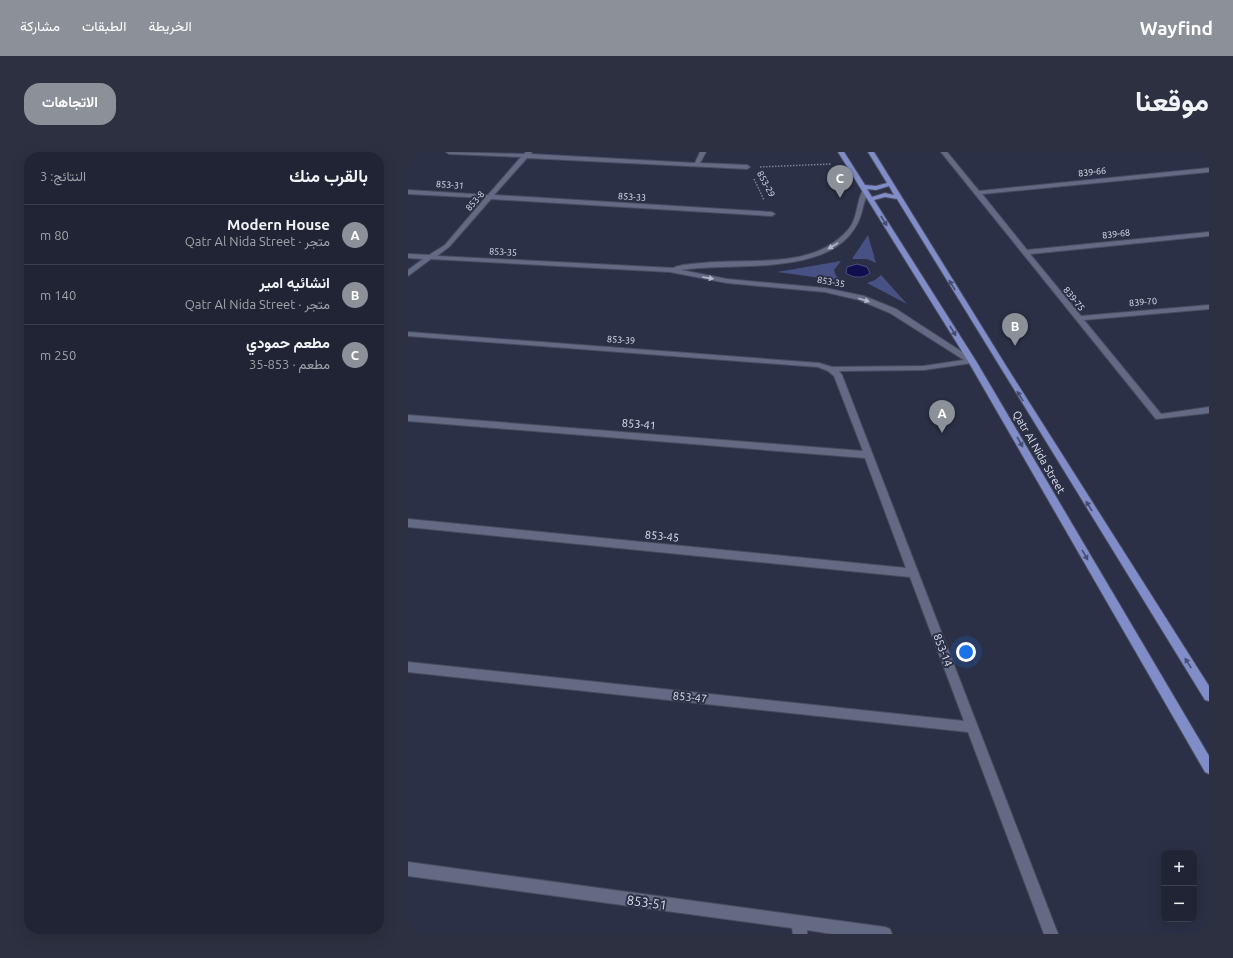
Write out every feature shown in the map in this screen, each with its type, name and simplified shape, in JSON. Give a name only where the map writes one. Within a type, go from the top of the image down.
[{"type":"main road","name":"Qatr Al Nida Street","points":[[841,152],[972,361],[1209,768]]},
{"type":"main road","name":"Qatr Al Nida Street","points":[[871,152],[897,197],[1209,696]]},
{"type":"main road","points":[[866,192],[890,184]]},
{"type":"main road","points":[[866,192],[897,197]]},
{"type":"street","name":"853-29","points":[[449,152],[528,154],[747,167]]},
{"type":"street","points":[[697,164],[703,152]]},
{"type":"street","name":"839-75","points":[[944,152],[1159,417],[1209,410]]},
{"type":"street","name":"853-8","points":[[408,274],[447,246],[528,154]]},
{"type":"street","name":"839-66","points":[[977,193],[1209,170]]},
{"type":"street","name":"853-31","points":[[408,192],[490,197]]},
{"type":"street","name":"853-35","points":[[670,270],[710,264],[788,261],[822,251],[839,242],[852,231],[858,218],[860,202],[866,192]]},
{"type":"street","name":"853-33","points":[[490,197],[772,214]]},
{"type":"street","name":"839-68","points":[[1025,252],[1209,234]]},
{"type":"street","name":"853-35","points":[[408,256],[670,270],[727,281],[825,290],[861,298],[893,311],[908,319],[972,361]]},
{"type":"street","name":"839-70","points":[[1078,318],[1209,307]]},
{"type":"street","name":"853-39","points":[[408,334],[819,365],[831,369],[924,368],[972,361]]},
{"type":"street","name":"853-14","points":[[831,369],[838,376],[1051,934]]},
{"type":"street","name":"853-41","points":[[408,418],[868,455]]},
{"type":"street","name":"853-45","points":[[408,523],[914,573]]},
{"type":"street","name":"853-47","points":[[408,667],[972,727]]},
{"type":"street","name":"853-51","points":[[408,869],[799,928],[886,934]]},
{"type":"path","points":[[747,167],[848,163]]},
{"type":"path","name":"853-29","points":[[747,167],[772,214]]},
{"type":"shaded area","points":[[868,235],[876,263],[867,259],[852,259]]},
{"type":"shaded area","points":[[841,261],[834,270],[836,276],[843,281],[777,272]]},
{"type":"shaded area","points":[[857,264],[867,267],[870,273],[858,277],[846,273],[847,267]]},
{"type":"shaded area","points":[[881,275],[907,304],[867,283],[875,280]]},
{"type":"place","name":"مطعم حمودي","points":[[840,198]]},
{"type":"place","name":"انشائيه امير","points":[[1015,346]]},
{"type":"place","name":"Modern House","points":[[942,433]]}]
